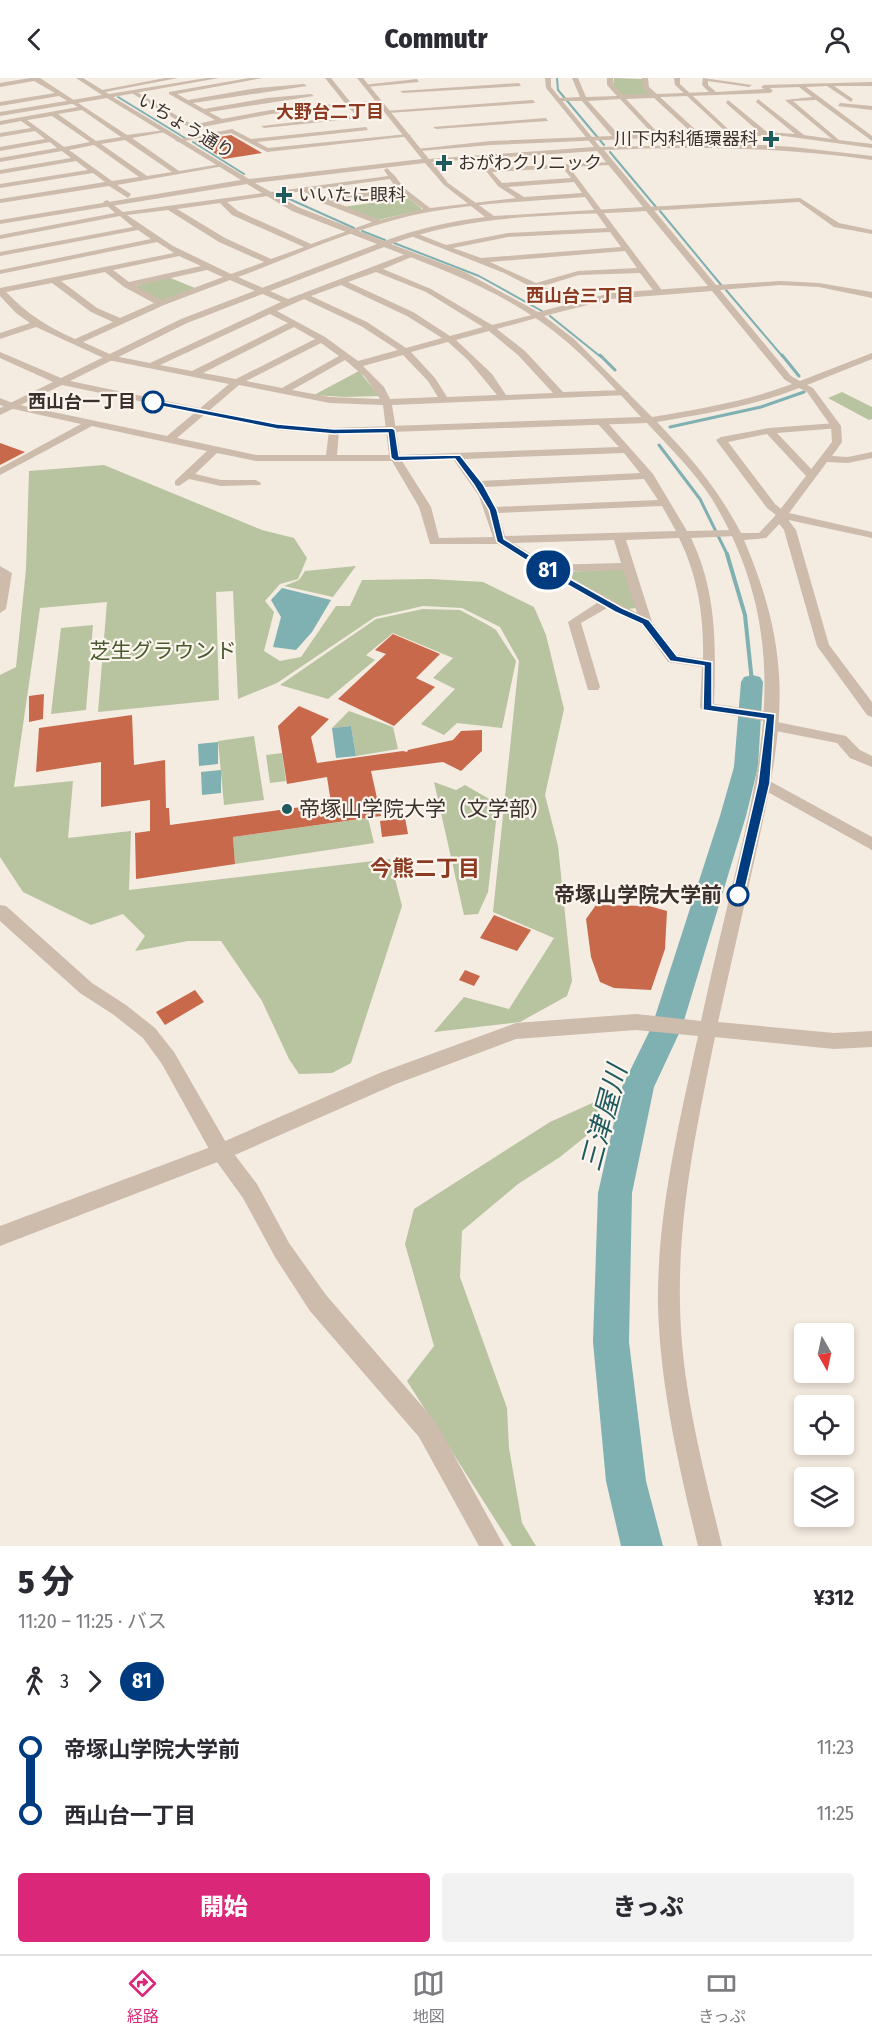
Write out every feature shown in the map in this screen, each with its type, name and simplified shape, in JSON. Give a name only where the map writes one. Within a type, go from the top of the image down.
[{"type":"street","name":"いちょう通り","points":[[79,78],[265,193],[296,209],[462,274],[537,315],[571,341],[651,420],[697,471],[717,499],[728,534],[752,572],[766,622],[772,665],[764,783],[681,1154],[673,1225],[669,1304],[676,1383],[692,1470],[710,1546]]},
{"type":"street","points":[[100,91],[175,78]]},
{"type":"street","points":[[0,114],[216,78]]},
{"type":"street","points":[[143,98],[256,78]]},
{"type":"street","points":[[360,78],[420,149],[446,184],[492,218]]},
{"type":"street","points":[[269,310],[322,339],[368,375],[387,402],[395,458],[425,502],[434,542],[682,534],[762,536],[781,516],[837,442],[836,426],[810,390],[788,378],[711,288],[597,148],[596,138],[564,100],[548,87],[548,78]]},
{"type":"street","points":[[575,78],[575,85],[584,99],[617,137]]},
{"type":"street","points":[[610,78],[610,85],[657,135]]},
{"type":"street","points":[[645,78],[646,87],[696,134]]},
{"type":"street","points":[[677,78],[677,84],[687,95],[741,143]]},
{"type":"street","points":[[714,93],[705,85],[705,78],[767,89],[839,141]]},
{"type":"street","points":[[849,78],[872,78]]},
{"type":"street","points":[[0,85],[35,79],[128,137],[177,172]]},
{"type":"street","points":[[366,85],[394,80],[425,81]]},
{"type":"street","points":[[394,80],[453,146]]},
{"type":"street","points":[[323,85],[330,81],[376,139]]},
{"type":"street","points":[[403,91],[519,81],[562,139]]},
{"type":"street","points":[[564,100],[687,95],[828,84],[872,84]]},
{"type":"street","points":[[828,84],[861,107]]},
{"type":"street","points":[[39,88],[48,86]]},
{"type":"street","points":[[304,86],[318,107]]},
{"type":"street","points":[[187,102],[258,90],[314,86]]},
{"type":"street","points":[[800,86],[872,140]]},
{"type":"street","points":[[133,92],[206,135]]},
{"type":"street","points":[[171,93],[221,121]]},
{"type":"street","points":[[0,104],[60,94]]},
{"type":"street","points":[[203,111],[267,100],[311,96]]},
{"type":"street","points":[[748,102],[816,98]]},
{"type":"street","points":[[851,100],[867,99]]},
{"type":"street","points":[[758,101],[801,135]]},
{"type":"street","points":[[192,127],[318,107],[380,102]]},
{"type":"street","points":[[387,111],[533,102]]},
{"type":"street","points":[[728,102],[765,134]]},
{"type":"street","points":[[718,103],[738,102]]},
{"type":"street","points":[[698,104],[708,103]]},
{"type":"street","points":[[825,104],[872,108]]},
{"type":"street","points":[[0,123],[83,108]]},
{"type":"street","points":[[446,116],[487,113]]},
{"type":"street","points":[[52,114],[144,177]]},
{"type":"street","points":[[246,117],[282,138]]},
{"type":"street","points":[[264,126],[358,117]]},
{"type":"street","points":[[22,119],[128,196]]},
{"type":"street","points":[[431,122],[550,125]]},
{"type":"street","points":[[0,135],[37,129]]},
{"type":"street","points":[[250,141],[366,129]]},
{"type":"street","points":[[0,160],[163,131]]},
{"type":"street","points":[[178,140],[232,131],[267,150],[408,136]]},
{"type":"street","points":[[420,149],[562,139],[696,134],[801,135],[872,146]]},
{"type":"street","points":[[0,148],[51,140]]},
{"type":"street","points":[[0,220],[128,196],[245,180],[428,160],[597,148],[741,143],[814,147],[872,157]]},
{"type":"street","points":[[0,220],[245,180],[428,160],[597,148],[767,145],[872,157]]},
{"type":"street","points":[[476,157],[500,184],[523,199]]},
{"type":"street","points":[[0,172],[77,159]]},
{"type":"street","points":[[487,170],[609,163]]},
{"type":"street","points":[[383,165],[401,190],[429,210]]},
{"type":"street","points":[[0,201],[221,166]]},
{"type":"street","points":[[565,166],[658,291]]},
{"type":"street","points":[[0,186],[95,171]]},
{"type":"street","points":[[0,237],[121,214],[393,177]]},
{"type":"street","points":[[500,184],[576,180]]},
{"type":"street","points":[[302,188],[339,207],[379,222]]},
{"type":"street","points":[[324,200],[401,190]]},
{"type":"street","points":[[74,343],[160,303],[379,222],[429,210],[475,204],[587,195]]},
{"type":"street","points":[[339,207],[410,197]]},
{"type":"street","points":[[220,199],[235,213],[311,247]]},
{"type":"street","points":[[0,412],[184,321],[410,234],[460,222],[492,218],[800,200],[837,225],[872,232]]},
{"type":"street","points":[[107,202],[138,228],[179,254],[288,302]]},
{"type":"street","points":[[169,207],[222,240],[271,262]]},
{"type":"street","points":[[0,254],[138,228]]},
{"type":"street","points":[[448,247],[500,237],[612,230]]},
{"type":"street","points":[[410,234],[482,260],[538,285],[572,305]]},
{"type":"street","points":[[0,272],[157,240]]},
{"type":"street","points":[[482,260],[626,249]]},
{"type":"street","points":[[0,291],[179,254]]},
{"type":"street","points":[[150,366],[269,310],[411,254]]},
{"type":"street","points":[[542,255],[560,264]]},
{"type":"street","points":[[127,285],[208,267]]},
{"type":"street","points":[[569,268],[578,273]]},
{"type":"street","points":[[107,269],[127,285],[160,303]]},
{"type":"street","points":[[376,269],[436,294],[492,328],[512,342],[560,395]]},
{"type":"street","points":[[538,285],[578,273],[642,270]]},
{"type":"street","points":[[54,280],[94,310],[119,321]]},
{"type":"street","points":[[341,282],[387,301],[424,321],[450,339],[495,384],[503,397]]},
{"type":"street","points":[[355,365],[611,296],[780,284],[819,285],[872,295]]},
{"type":"street","points":[[0,291],[19,311],[37,324],[74,343],[111,358],[330,400],[387,402],[624,393]]},
{"type":"street","points":[[304,296],[356,319],[405,351],[437,385],[444,399]]},
{"type":"street","points":[[193,374],[295,323]]},
{"type":"street","points":[[0,336],[37,324]]},
{"type":"street","points":[[169,440],[199,412],[237,382],[322,339]]},
{"type":"street","points":[[0,355],[61,382],[277,427],[334,431],[651,420],[752,400],[872,356]]},
{"type":"street","points":[[283,391],[345,356]]},
{"type":"street","points":[[0,401],[12,406],[256,458],[458,457],[627,450]]},
{"type":"street","points":[[0,472],[90,423]]},
{"type":"street","points":[[603,423],[649,476],[682,534],[696,568],[708,613],[707,707],[745,714],[841,739],[855,754],[872,762]]},
{"type":"street","points":[[836,426],[769,431],[721,440],[790,530],[823,646],[872,712]]},
{"type":"street","points":[[331,458],[334,431]]},
{"type":"street","points":[[769,431],[811,475]]},
{"type":"street","points":[[214,450],[184,479],[221,483],[256,483]]},
{"type":"street","points":[[825,459],[848,460],[872,455]]},
{"type":"street","points":[[458,457],[478,484],[493,510],[500,540],[606,603],[646,622]]},
{"type":"street","points":[[478,484],[649,476]]},
{"type":"street","points":[[493,510],[666,503]]},
{"type":"street","points":[[781,516],[872,535]]},
{"type":"street","points":[[619,537],[646,622],[673,659],[709,664]]},
{"type":"street","points":[[546,569],[630,566]]},
{"type":"street","points":[[0,570],[6,573],[1,605]]},
{"type":"street","points":[[593,687],[574,621],[606,603]]},
{"type":"street","points":[[764,783],[872,844]]},
{"type":"street","points":[[0,911],[86,988],[120,1010],[149,1033],[168,1058],[221,1152],[250,1191],[282,1250],[318,1303],[427,1429],[492,1546]]},
{"type":"street","points":[[0,1236],[221,1152],[389,1078],[516,1031],[636,1022],[834,1041],[872,1039]]},
{"type":"green space","points":[[614,78],[643,79],[654,95],[622,96],[613,85]]},
{"type":"green space","points":[[408,198],[421,210],[378,220],[342,207]]},
{"type":"green space","points":[[168,277],[195,288],[161,301],[132,287]]},
{"type":"green space","points":[[359,371],[379,396],[314,395]]},
{"type":"green space","points":[[842,392],[872,407],[872,419],[869,420],[828,398]]},
{"type":"green space","name":"芝生グラウンド","points":[[104,465],[262,530],[294,538],[307,558],[298,579],[280,584],[265,601],[274,612],[264,651],[280,661],[301,657],[336,606],[350,606],[362,580],[430,579],[483,582],[534,607],[546,635],[564,709],[545,795],[558,846],[572,981],[567,996],[520,1022],[434,1032],[464,997],[509,1009],[554,938],[493,912],[519,661],[500,627],[462,608],[423,606],[375,617],[277,683],[238,699],[233,591],[216,592],[219,700],[98,712],[107,602],[40,608],[14,787],[73,781],[68,838],[131,831],[129,890],[390,859],[402,906],[351,1063],[332,1073],[299,1074],[289,1059],[262,1001],[221,941],[188,941],[135,951],[145,936],[123,914],[91,925],[23,892],[0,857],[0,675],[16,667],[26,569],[29,471]]},
{"type":"green space","points":[[356,566],[333,597],[284,586],[299,580],[305,571]]},
{"type":"green space","points":[[625,569],[637,608],[627,609],[566,575],[567,572]]},
{"type":"green space","points":[[423,609],[460,610],[496,630],[516,661],[502,728],[457,723],[444,735],[421,724],[455,689],[433,678],[453,658],[393,633],[366,655],[375,660],[328,699],[280,685],[376,619]]},
{"type":"green space","points":[[93,625],[86,710],[51,714],[61,628]]},
{"type":"green space","points":[[349,711],[393,727],[398,749],[356,756],[351,726],[332,728]]},
{"type":"green space","points":[[254,736],[264,800],[224,805],[218,741]]},
{"type":"green space","points":[[282,753],[286,781],[270,783],[266,755]]},
{"type":"green space","points":[[434,782],[456,790],[465,785],[498,804],[488,892],[478,914],[464,915]]},
{"type":"green space","points":[[368,818],[374,843],[235,864],[233,837]]},
{"type":"green space","points":[[599,1100],[596,1128],[560,1157],[518,1184],[462,1231],[460,1277],[507,1408],[509,1448],[522,1523],[536,1546],[512,1546],[407,1381],[434,1346],[405,1244],[414,1209],[550,1122]]},
{"type":"water","points":[[282,588],[331,600],[312,632],[296,650],[273,647],[281,617],[271,600]]},
{"type":"water","points":[[351,726],[356,756],[336,758],[332,728]]},
{"type":"water","points":[[218,742],[218,764],[199,766],[198,744]]},
{"type":"water","points":[[221,770],[221,793],[202,795],[201,772]]},
{"type":"building","points":[[231,135],[262,153],[224,159],[195,141]]},
{"type":"building","points":[[0,443],[25,452],[0,465]]},
{"type":"building","points":[[393,634],[440,654],[416,678],[435,687],[394,726],[338,699],[386,654],[375,650]]},
{"type":"building","points":[[44,694],[43,719],[29,722],[29,696]]},
{"type":"building","points":[[299,706],[329,719],[311,737],[317,763],[407,752],[453,740],[461,731],[482,730],[482,751],[461,771],[443,762],[371,771],[381,816],[233,837],[235,864],[136,879],[135,833],[150,831],[150,800],[101,807],[101,762],[36,772],[39,728],[132,715],[134,765],[165,760],[166,808],[169,808],[170,825],[331,803],[327,777],[287,784],[278,726]]},
{"type":"building","points":[[405,818],[408,834],[382,837],[380,821]]},
{"type":"building","points":[[596,905],[649,906],[667,911],[665,949],[651,990],[614,988],[600,982],[591,957],[586,919]]},
{"type":"building","points":[[494,915],[531,930],[517,951],[480,938]]},
{"type":"building","points":[[465,970],[480,976],[474,986],[459,980]]},
{"type":"building","points":[[195,990],[204,1002],[165,1025],[156,1012]]},
{"type":"waterway","points":[[557,78],[558,90],[604,145]]},
{"type":"waterway","points":[[118,97],[185,138]]},
{"type":"waterway","points":[[193,142],[244,174]]},
{"type":"waterway","points":[[610,152],[656,207]]},
{"type":"waterway","points":[[276,193],[354,228]]},
{"type":"waterway","points":[[660,211],[722,286]]},
{"type":"waterway","points":[[362,231],[385,240]]},
{"type":"waterway","points":[[394,243],[479,276],[542,311]]},
{"type":"waterway","points":[[726,290],[783,357]]},
{"type":"waterway","points":[[550,316],[601,357]]},
{"type":"waterway","points":[[600,355],[615,370]]},
{"type":"waterway","points":[[782,355],[799,376]]},
{"type":"waterway","points":[[670,427],[761,407],[804,392]]},
{"type":"waterway","points":[[659,445],[700,499],[728,556]]},
{"type":"waterway","points":[[727,554],[745,615],[752,682]]},
{"type":"waterway","name":"三津屋川","points":[[642,1546],[626,1481],[611,1342],[615,1193],[638,1087],[667,1027],[733,816],[746,767],[752,682]]},
{"type":"bus line","name":"81","points":[[153,402],[277,427],[334,431],[392,430],[395,458],[458,457],[478,484],[493,510],[500,540],[619,610],[646,622],[673,659],[709,664],[707,707],[771,717],[764,783],[738,895]]},
{"type":"place","name":"川下内科循環器科","points":[[771,139]]},
{"type":"place","name":"おがわクリニック","points":[[444,163]]},
{"type":"place","name":"いいたに眼科","points":[[284,195]]},
{"type":"place","name":"西山台一丁目","points":[[153,402]]},
{"type":"place","name":"帝塚山学院大学（文学部）","points":[[287,809]]},
{"type":"place","name":"帝塚山学院大学前","points":[[738,895]]},
{"type":"district","name":"大野台二丁目","points":[[330,112]]},
{"type":"district","name":"西山台三丁目","points":[[580,296]]},
{"type":"district","name":"今熊二丁目","points":[[425,868]]}]
